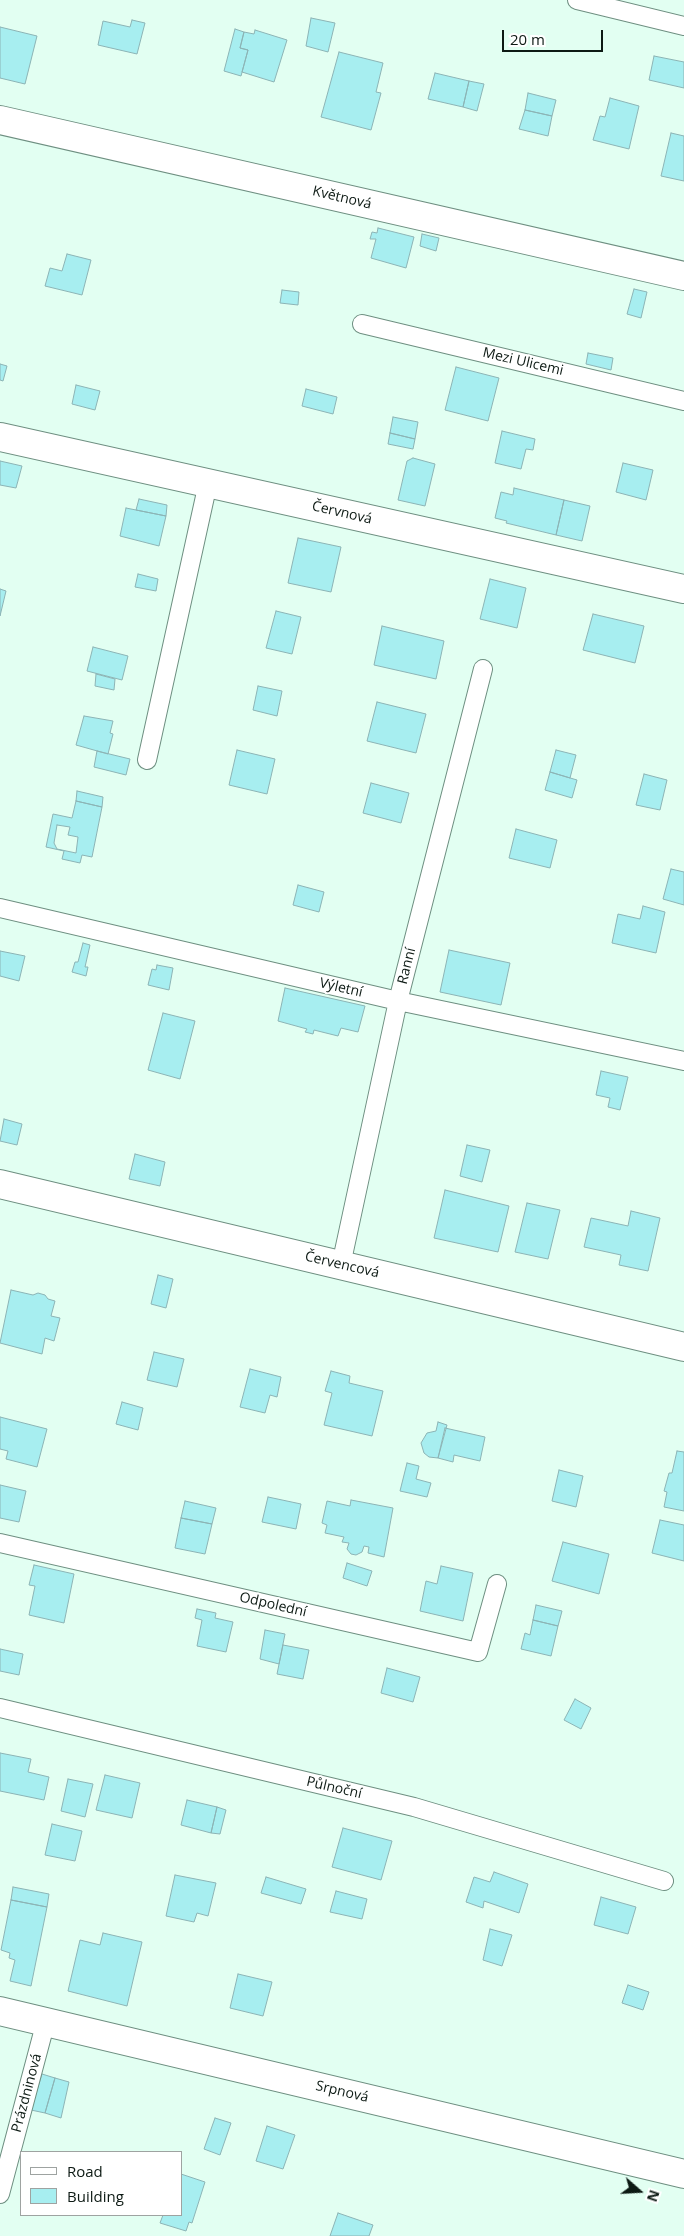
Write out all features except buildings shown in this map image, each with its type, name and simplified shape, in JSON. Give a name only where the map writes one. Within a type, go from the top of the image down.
[{"type":"street","name":"Květnová","points":[[0,120],[684,276]]},
{"type":"street","name":"Červnová","points":[[0,437],[684,590]]},
{"type":"street","name":"Červencová","points":[[0,1184],[684,1347]]},
{"type":"street","name":"Srpnová","points":[[0,2011],[684,2174]]},
{"type":"lane","points":[[577,0],[684,26]]},
{"type":"lane","name":"Mezi Ulicemi","points":[[362,324],[684,400]]},
{"type":"lane","points":[[148,760],[208,483]]},
{"type":"lane","name":"Ranní","points":[[341,1265],[398,1001],[483,669]]},
{"type":"lane","name":"Výletní","points":[[0,908],[398,1001],[684,1060]]},
{"type":"lane","name":"Odpolední","points":[[0,1543],[478,1652],[497,1584]]},
{"type":"lane","name":"Půlnoční","points":[[0,1708],[414,1807],[664,1881]]},
{"type":"lane","name":"Prázdninová","points":[[0,2194],[46,2021]]}]
